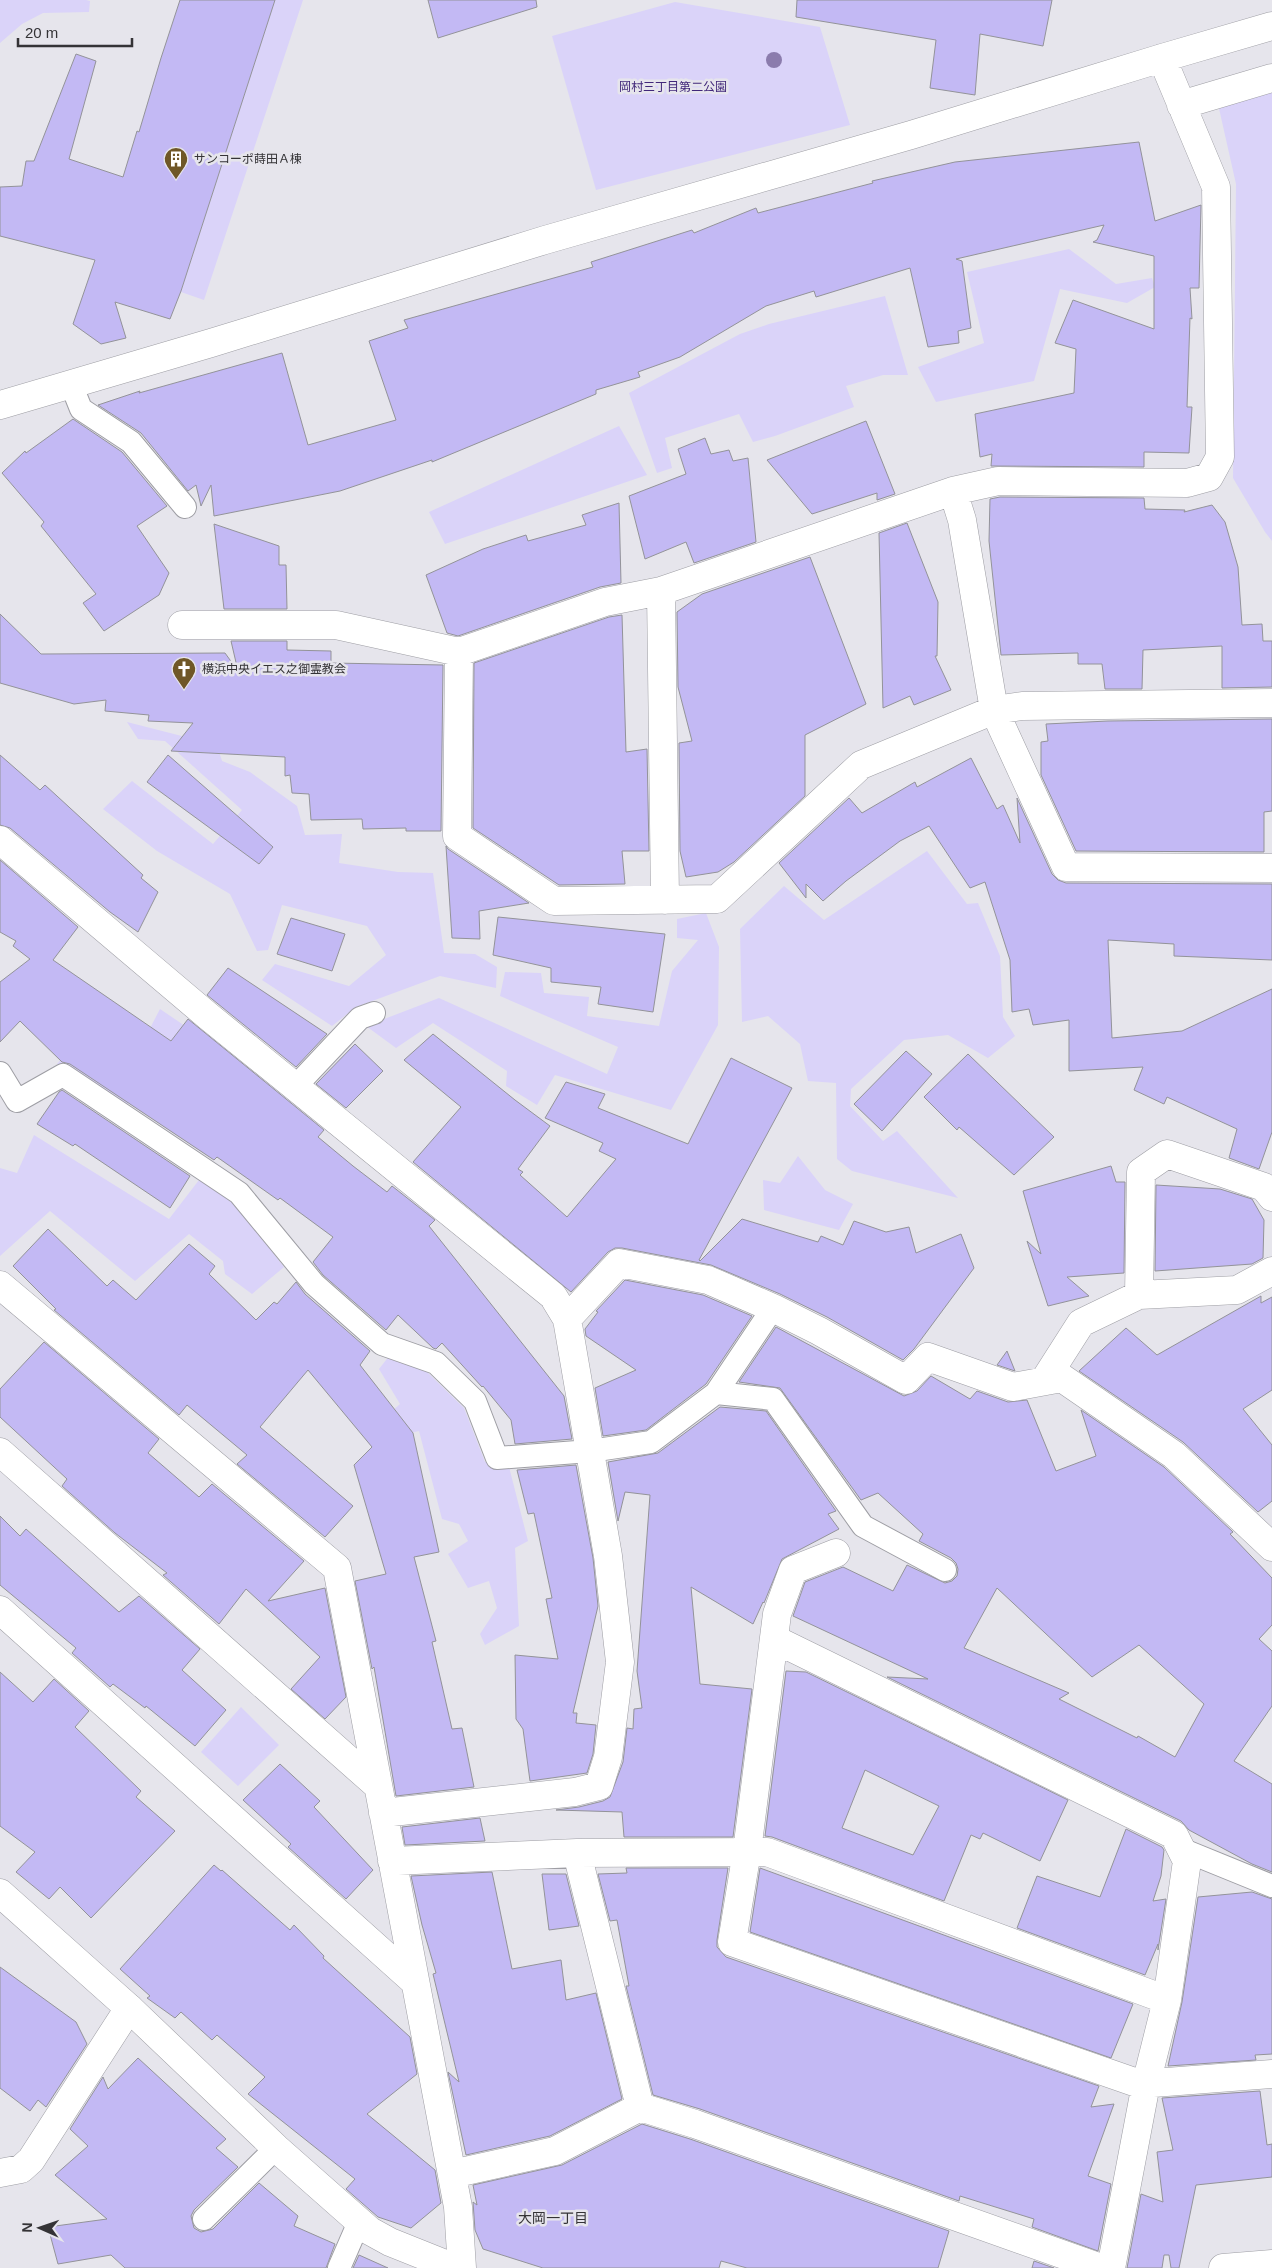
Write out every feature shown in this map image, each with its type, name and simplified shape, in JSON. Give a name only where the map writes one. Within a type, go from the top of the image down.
[{"type":"street","points":[[0,405],[220,341],[544,240],[911,135],[1272,26]]},
{"type":"street","points":[[182,625],[336,625],[459,652],[605,602],[661,591],[953,491],[998,481],[1187,483],[1209,477],[1220,457],[1216,187],[1162,58]]},
{"type":"street","points":[[1181,105],[1272,78]]},
{"type":"street","points":[[953,491],[962,520],[994,710],[1066,867],[1272,868]]},
{"type":"street","points":[[661,591],[665,900]]},
{"type":"street","points":[[459,652],[457,836],[554,901],[717,899],[861,765],[994,710],[1022,706],[1272,703]]},
{"type":"street","points":[[0,840],[295,1087],[553,1296],[567,1319],[608,1556],[620,1662],[608,1757],[599,1786],[575,1792],[383,1813]]},
{"type":"street","points":[[1139,1295],[1141,1172],[1167,1154],[1264,1188],[1272,1198]]},
{"type":"street","points":[[567,1319],[619,1263],[708,1280],[773,1308],[906,1380],[928,1357],[1013,1387],[1062,1378],[1174,1456],[1272,1547]]},
{"type":"street","points":[[1044,1382],[1081,1323],[1139,1295],[1237,1290],[1272,1271]]},
{"type":"street","points":[[0,1286],[337,1568],[458,2207],[462,2268]]},
{"type":"street","points":[[0,1452],[378,1786]]},
{"type":"street","points":[[836,1553],[793,1570],[777,1614],[747,1851],[732,1942],[1140,2084],[1272,2074]]},
{"type":"street","points":[[0,1610],[415,1982]]},
{"type":"street","points":[[774,1639],[1174,1835],[1187,1861],[1166,2000],[1146,2084],[1112,2268]]},
{"type":"street","points":[[392,1861],[577,1853],[767,1852],[1166,2000]]},
{"type":"street","points":[[577,1853],[640,2107]]},
{"type":"street","points":[[0,1893],[129,2008],[276,2148],[359,2222],[370,2231],[390,2242],[455,2268]]},
{"type":"street","points":[[0,2174],[21,2169],[31,2160],[129,2008]]},
{"type":"street","points":[[452,2174],[555,2151],[640,2107],[695,2124],[1101,2268]]},
{"type":"street","points":[[1222,2268],[1272,2264]]},
{"type":"lane","points":[[71,384],[81,409],[132,442],[185,507]]},
{"type":"lane","points":[[295,1087],[360,1018],[374,1013]]},
{"type":"lane","points":[[0,1073],[17,1101],[62,1075],[239,1193],[314,1284],[382,1344],[436,1363],[476,1401],[497,1458],[590,1451],[651,1442],[716,1393],[773,1308]]},
{"type":"lane","points":[[716,1393],[773,1400],[863,1526],[945,1570]]},
{"type":"lane","points":[[1181,1849],[1272,1886]]},
{"type":"lane","points":[[204,2218],[276,2148]]},
{"type":"lane","points":[[339,2268],[359,2222]]},
{"type":"green space","points":[[0,0],[90,1],[89,12],[43,13],[22,24],[0,43]]},
{"type":"green space","points":[[275,0],[303,0],[204,300],[181,292]]},
{"type":"green space","name":"岡村三丁目第二公園","points":[[675,2],[820,27],[850,125],[596,190],[552,36]]},
{"type":"green space","points":[[1272,88],[1272,541],[1233,478],[1236,184],[1218,104]]},
{"type":"green space","points":[[1069,249],[1116,284],[1152,278],[1155,287],[1127,303],[1060,289],[1034,381],[936,402],[918,367],[984,343],[967,272]]},
{"type":"green space","points":[[885,296],[908,375],[883,375],[846,386],[854,407],[775,436],[753,442],[739,414],[665,438],[672,468],[657,473],[629,393],[740,334],[769,324]]},
{"type":"green space","points":[[619,426],[647,475],[445,544],[429,512]]},
{"type":"green space","points":[[127,722],[217,745],[222,761],[250,772],[297,806],[305,835],[342,834],[339,863],[398,872],[433,873],[444,953],[475,954],[497,967],[496,988],[440,976],[356,1007],[332,1026],[262,980],[275,964],[349,986],[386,955],[367,926],[282,905],[268,950],[257,951],[230,894],[157,851],[103,809],[132,781],[213,844],[242,810],[165,741],[138,739]]},
{"type":"green space","points":[[927,851],[967,904],[978,903],[1000,956],[1003,1017],[1015,1036],[988,1058],[948,1035],[904,1040],[851,1089],[850,1106],[883,1141],[897,1131],[958,1198],[852,1171],[837,1159],[836,1083],[808,1081],[800,1044],[768,1016],[742,1022],[740,929],[784,886],[824,920]]},
{"type":"green space","points":[[706,913],[719,947],[718,1025],[671,1110],[555,1075],[537,1105],[506,1086],[507,1071],[433,1023],[396,1048],[366,1026],[439,998],[607,1074],[618,1047],[500,996],[505,972],[541,973],[544,993],[589,997],[587,1016],[659,1026],[672,971],[698,940],[677,938],[677,919]]},
{"type":"green space","points":[[160,1009],[188,1028],[126,1106],[57,1064],[67,1052],[133,1061]]},
{"type":"green space","points":[[34,1135],[169,1219],[199,1180],[233,1201],[284,1267],[252,1294],[225,1274],[223,1261],[189,1234],[135,1281],[50,1211],[0,1256],[0,1168],[17,1173]]},
{"type":"green space","points":[[798,1156],[825,1190],[853,1204],[839,1230],[764,1210],[763,1180],[780,1183]]},
{"type":"green space","points":[[390,1355],[425,1370],[464,1408],[485,1462],[508,1463],[528,1541],[515,1548],[519,1626],[485,1645],[480,1634],[497,1608],[489,1581],[468,1588],[448,1554],[468,1541],[459,1524],[442,1519],[419,1431],[377,1441],[373,1428],[400,1404],[379,1369]]},
{"type":"green space","points":[[241,1707],[279,1745],[238,1786],[201,1752]]},
{"type":"building","points":[[180,0],[275,0],[181,291],[170,319],[115,302],[126,338],[101,344],[73,324],[95,260],[0,236],[0,187],[22,186],[26,161],[34,161],[76,54],[96,61],[69,159],[123,177]]},
{"type":"building","points":[[428,0],[536,0],[537,7],[438,38]]},
{"type":"building","points":[[797,0],[1052,0],[1043,46],[980,34],[975,95],[930,88],[936,40],[796,17]]},
{"type":"building","points":[[1139,142],[1155,221],[1201,205],[1199,288],[1190,288],[1192,319],[1190,318],[1187,407],[1192,407],[1189,453],[1144,452],[1144,467],[991,466],[992,454],[980,457],[975,414],[1074,393],[1076,349],[1055,343],[1073,300],[1154,329],[1154,256],[1093,242],[1097,240],[1104,225],[956,259],[962,261],[971,328],[958,331],[959,343],[928,347],[910,268],[816,297],[814,291],[766,306],[680,357],[638,372],[640,377],[596,390],[596,394],[432,462],[432,460],[340,491],[214,516],[211,485],[201,506],[196,485],[188,491],[141,433],[98,405],[140,391],[139,393],[282,353],[308,445],[396,420],[369,341],[408,328],[404,320],[593,267],[591,262],[692,230],[694,233],[756,208],[758,213],[873,183],[872,181],[955,162]]},
{"type":"building","points":[[73,419],[122,452],[167,506],[137,526],[169,573],[159,595],[104,631],[83,603],[96,594],[41,526],[44,522],[2,473],[25,451],[26,453]]},
{"type":"building","points":[[866,421],[895,494],[877,500],[877,493],[812,514],[767,460]]},
{"type":"building","points":[[705,438],[711,454],[729,450],[733,461],[748,458],[756,542],[694,563],[686,542],[645,559],[629,496],[686,474],[678,449]]},
{"type":"building","points":[[1000,497],[1144,498],[1145,509],[1185,510],[1184,512],[1212,505],[1225,522],[1238,567],[1242,625],[1262,624],[1263,641],[1272,641],[1272,687],[1222,688],[1222,646],[1143,650],[1142,689],[1105,689],[1102,664],[1078,664],[1078,653],[1001,655],[989,541],[990,499]]},
{"type":"building","points":[[619,503],[621,583],[600,587],[458,636],[447,633],[426,575],[483,549],[526,535],[528,541],[586,525],[582,515]]},
{"type":"building","points":[[907,523],[938,602],[937,656],[935,656],[951,690],[914,705],[910,696],[883,708],[879,533]]},
{"type":"building","points":[[214,524],[279,546],[279,565],[286,565],[287,609],[224,609]]},
{"type":"building","points":[[810,557],[866,704],[805,735],[805,796],[734,862],[718,872],[686,877],[680,851],[679,743],[692,741],[678,687],[677,612],[702,594]]},
{"type":"building","points":[[0,614],[41,654],[225,653],[238,671],[231,641],[287,641],[287,650],[331,651],[331,663],[443,665],[441,831],[406,831],[406,828],[363,829],[362,819],[311,820],[309,794],[292,793],[290,775],[285,776],[285,757],[171,751],[193,723],[148,721],[149,715],[105,711],[106,700],[74,704],[0,683]]},
{"type":"building","points":[[622,615],[626,752],[647,749],[649,851],[622,851],[625,884],[559,885],[473,828],[474,663],[609,617]]},
{"type":"building","points":[[1272,719],[1272,811],[1264,812],[1264,852],[1076,851],[1041,775],[1041,742],[1048,741],[1046,724],[1108,721]]},
{"type":"building","points":[[0,755],[40,790],[45,785],[143,875],[141,878],[158,892],[138,932],[110,912],[10,828],[0,825]]},
{"type":"building","points":[[168,755],[273,847],[259,864],[147,782]]},
{"type":"building","points":[[971,758],[997,809],[1003,805],[1020,843],[1017,798],[1052,874],[1058,880],[1066,883],[1272,884],[1272,960],[1174,956],[1174,944],[1108,940],[1112,1038],[1182,1031],[1272,989],[1272,1132],[1259,1169],[1229,1158],[1237,1129],[1167,1097],[1164,1104],[1134,1090],[1143,1067],[1069,1071],[1069,1020],[1033,1025],[1029,1009],[1012,1012],[1010,960],[985,882],[970,888],[929,826],[900,841],[846,881],[823,901],[806,884],[806,898],[779,863],[849,798],[862,813],[915,782],[917,787]]},
{"type":"building","points":[[446,846],[529,903],[479,911],[480,939],[452,938]]},
{"type":"building","points":[[0,860],[78,927],[53,960],[171,1041],[188,1019],[324,1130],[318,1137],[353,1166],[387,1192],[392,1186],[435,1220],[429,1226],[564,1396],[572,1439],[515,1444],[511,1420],[483,1386],[442,1343],[436,1349],[433,1348],[398,1315],[386,1330],[323,1275],[313,1262],[333,1237],[280,1198],[278,1200],[217,1157],[214,1160],[70,1064],[62,1062],[20,1021],[0,1042],[0,982],[30,959],[13,946],[16,941],[0,932]]},
{"type":"building","points":[[498,917],[665,934],[653,1012],[598,1004],[601,987],[551,982],[551,968],[493,955]]},
{"type":"building","points":[[291,918],[345,934],[332,971],[277,954]]},
{"type":"building","points":[[228,968],[327,1034],[296,1067],[207,995]]},
{"type":"building","points":[[433,1034],[550,1126],[518,1169],[523,1172],[520,1175],[567,1217],[616,1159],[599,1151],[603,1143],[545,1118],[566,1082],[605,1094],[598,1108],[688,1144],[731,1058],[792,1088],[700,1261],[742,1219],[818,1242],[821,1236],[843,1245],[854,1221],[886,1232],[909,1227],[916,1253],[961,1234],[974,1268],[914,1349],[903,1360],[827,1317],[780,1294],[711,1265],[615,1248],[608,1252],[571,1292],[413,1162],[461,1107],[404,1060]]},
{"type":"building","points":[[355,1044],[383,1071],[346,1108],[316,1084]]},
{"type":"building","points":[[906,1051],[932,1074],[882,1131],[854,1104]]},
{"type":"building","points":[[968,1054],[1054,1137],[1014,1175],[959,1127],[957,1130],[924,1097]]},
{"type":"building","points":[[62,1090],[190,1176],[170,1208],[75,1144],[73,1146],[37,1124]]},
{"type":"building","points":[[1111,1166],[1116,1182],[1125,1182],[1124,1273],[1067,1277],[1089,1296],[1048,1306],[1027,1241],[1041,1254],[1023,1191]]},
{"type":"building","points":[[1156,1185],[1220,1189],[1252,1199],[1264,1220],[1263,1258],[1252,1264],[1155,1271]]},
{"type":"building","points":[[48,1229],[107,1286],[113,1280],[136,1300],[189,1244],[215,1266],[209,1274],[256,1320],[274,1302],[277,1304],[296,1282],[305,1294],[370,1351],[360,1365],[413,1433],[439,1552],[414,1557],[436,1641],[432,1642],[452,1729],[462,1728],[474,1787],[396,1796],[374,1667],[372,1669],[355,1581],[386,1574],[354,1465],[372,1447],[308,1370],[260,1427],[353,1506],[325,1537],[237,1464],[247,1455],[187,1405],[179,1415],[54,1310],[56,1309],[13,1266]]},
{"type":"building","points":[[625,1280],[703,1295],[752,1316],[706,1384],[646,1430],[603,1436],[595,1388],[636,1370],[586,1336],[585,1329],[598,1312],[596,1311]]},
{"type":"building","points":[[1261,1296],[1261,1303],[1272,1297],[1272,1390],[1243,1409],[1272,1445],[1272,1501],[1258,1512],[1183,1442],[1079,1371],[1126,1328],[1157,1355]]},
{"type":"building","points":[[776,1327],[904,1396],[917,1391],[931,1376],[970,1399],[977,1391],[1008,1402],[1027,1400],[1056,1471],[1096,1456],[1081,1410],[1164,1467],[1233,1532],[1230,1534],[1272,1578],[1272,1625],[1259,1639],[1272,1651],[1272,1706],[1234,1761],[1272,1784],[1272,1872],[1252,1864],[1189,1830],[1181,1821],[887,1677],[928,1679],[793,1616],[805,1582],[843,1567],[893,1591],[907,1565],[945,1583],[952,1581],[957,1576],[958,1569],[956,1563],[951,1558],[919,1541],[923,1534],[878,1493],[861,1500],[780,1388],[739,1382]],"holes":[[[997,1588],[1092,1677],[1139,1645],[1204,1704],[1175,1757],[1138,1736],[1137,1738],[1059,1699],[1069,1693],[964,1648]]]},
{"type":"building","points":[[44,1342],[159,1439],[148,1453],[199,1497],[212,1484],[304,1561],[268,1601],[325,1588],[346,1697],[325,1719],[291,1689],[320,1657],[246,1589],[219,1624],[163,1575],[167,1573],[115,1533],[62,1486],[67,1479],[0,1417],[0,1389]]},
{"type":"building","points":[[1007,1351],[1015,1371],[997,1365]]},
{"type":"building","points":[[720,1407],[766,1411],[836,1511],[828,1514],[839,1529],[782,1559],[753,1624],[691,1587],[700,1684],[752,1689],[733,1837],[624,1837],[622,1812],[556,1810],[579,1807],[603,1801],[610,1797],[623,1762],[627,1728],[633,1729],[634,1709],[642,1708],[637,1671],[650,1495],[625,1492],[618,1521],[608,1462],[658,1453]]},
{"type":"building","points":[[576,1465],[593,1558],[598,1606],[573,1713],[577,1713],[576,1723],[596,1725],[593,1754],[587,1773],[530,1781],[523,1729],[516,1719],[515,1655],[558,1659],[546,1599],[552,1598],[534,1513],[528,1514],[517,1470]]},
{"type":"building","points":[[0,1516],[20,1536],[26,1529],[119,1612],[139,1596],[200,1649],[182,1670],[226,1710],[195,1746],[146,1706],[145,1708],[113,1684],[110,1687],[72,1653],[76,1648],[0,1585]]},
{"type":"building","points":[[786,1671],[806,1672],[1068,1800],[1040,1861],[983,1833],[980,1839],[971,1835],[944,1901],[765,1836]],"holes":[[[865,1770],[939,1806],[913,1855],[842,1828]]]},
{"type":"building","points":[[0,1672],[33,1702],[54,1679],[89,1711],[75,1727],[141,1791],[136,1797],[175,1831],[91,1918],[60,1887],[49,1899],[16,1872],[35,1852],[0,1826]]},
{"type":"building","points":[[280,1764],[320,1801],[314,1807],[373,1870],[346,1899],[288,1847],[291,1844],[243,1800]]},
{"type":"building","points":[[480,1818],[485,1841],[405,1845],[402,1827]]},
{"type":"building","points":[[1126,1829],[1162,1847],[1164,1850],[1161,1876],[1153,1901],[1166,1899],[1158,1950],[1158,1944],[1145,1975],[1017,1928],[1037,1876],[1100,1897]]},
{"type":"building","points":[[214,1865],[290,1930],[294,1925],[324,1956],[323,1958],[410,2037],[417,2074],[367,2114],[435,2170],[441,2203],[411,2228],[378,2217],[346,2189],[355,2179],[248,2094],[265,2077],[217,2035],[212,2040],[181,2012],[175,2018],[147,1998],[150,1996],[120,1969]]},
{"type":"building","points":[[626,1868],[728,1868],[717,1940],[717,1947],[726,1957],[1099,2086],[1091,2107],[1114,2104],[1088,2176],[1111,2184],[1098,2251],[1032,2227],[1034,2219],[960,2196],[959,2201],[700,2109],[653,2095],[626,1986],[629,1986],[617,1920],[610,1921],[598,1874],[627,1873]]},
{"type":"building","points":[[760,1868],[1133,2004],[1111,2058],[750,1932]]},
{"type":"building","points":[[492,1872],[512,1969],[561,1960],[566,2000],[596,1993],[622,2099],[550,2136],[466,2155],[448,2072],[459,2082],[433,1974],[436,1973],[422,1925],[411,1876]]},
{"type":"building","points":[[542,1874],[566,1874],[579,1926],[549,1930]]},
{"type":"building","points":[[1252,1892],[1272,1899],[1272,2054],[1255,2055],[1256,2060],[1168,2066],[1182,2002],[1198,1897]]},
{"type":"building","points":[[0,1967],[76,2022],[87,2044],[46,2107],[38,2100],[30,2111],[0,2088]]},
{"type":"building","points":[[138,2058],[226,2139],[216,2148],[238,2167],[194,2210],[191,2216],[194,2228],[201,2232],[213,2229],[259,2183],[298,2216],[294,2226],[335,2244],[326,2268],[125,2268],[111,2255],[58,2264],[48,2227],[107,2219],[55,2175],[88,2146],[70,2129],[103,2077],[108,2089]]},
{"type":"building","points":[[1260,2091],[1267,2145],[1272,2144],[1272,2177],[1196,2185],[1179,2268],[1171,2268],[1169,2255],[1164,2255],[1162,2268],[1127,2268],[1141,2194],[1163,2202],[1157,2152],[1173,2150],[1162,2098]]},
{"type":"building","points":[[642,2124],[690,2139],[949,2231],[938,2268],[747,2268],[721,2261],[719,2268],[543,2268],[483,2249],[475,2230],[473,2202],[477,2205],[473,2185],[562,2165]]},
{"type":"building","points":[[359,2255],[388,2268],[353,2268]]},
{"type":"building","points":[[1034,2261],[1054,2268],[1032,2268]]},
{"type":"place","name":"サンコーポ蒔田Ａ棟","points":[[176,180]]},
{"type":"place","name":"横浜中央イエス之御霊教会","points":[[184,690]]},
{"type":"district","name":"大岡一丁目","points":[[553,2218]]}]
